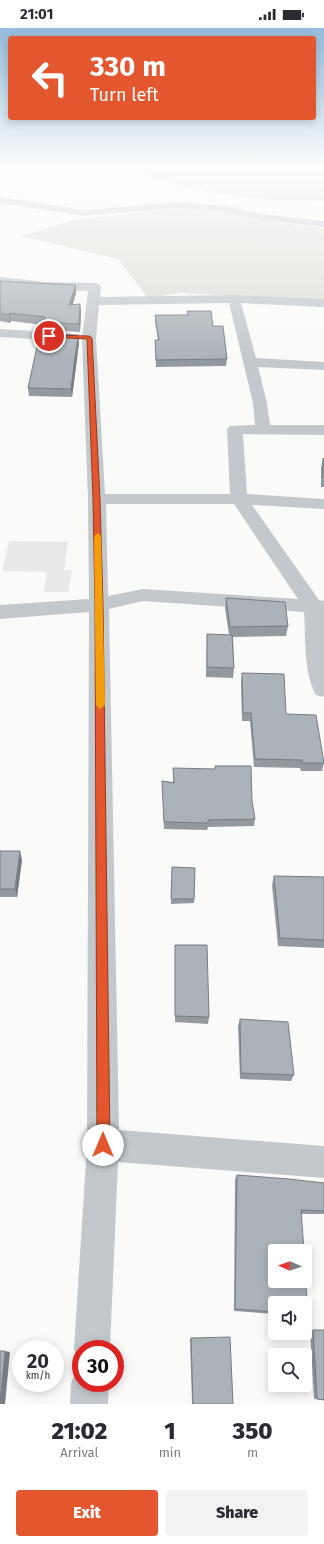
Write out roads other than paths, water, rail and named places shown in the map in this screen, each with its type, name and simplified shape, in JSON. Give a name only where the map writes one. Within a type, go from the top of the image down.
[{"type":"street","points":[[0,281],[47,286],[95,287],[89,338],[97,499],[99,605],[103,1145],[92,1340]]},
{"type":"street","points":[[94,300],[234,299],[324,303]]},
{"type":"street","points":[[234,299],[251,362],[260,403],[263,428]]},
{"type":"street","points":[[0,333],[89,338]]},
{"type":"street","points":[[251,362],[324,366]]},
{"type":"street","points":[[324,430],[263,428],[235,429],[239,499],[319,606],[318,666],[324,689]]},
{"type":"street","points":[[97,499],[239,499],[324,504]]},
{"type":"street","points":[[0,612],[99,605],[143,595],[319,606]]},
{"type":"street","points":[[103,1145],[324,1162]]},
{"type":"street","points":[[89,1404],[90,1392]]}]
